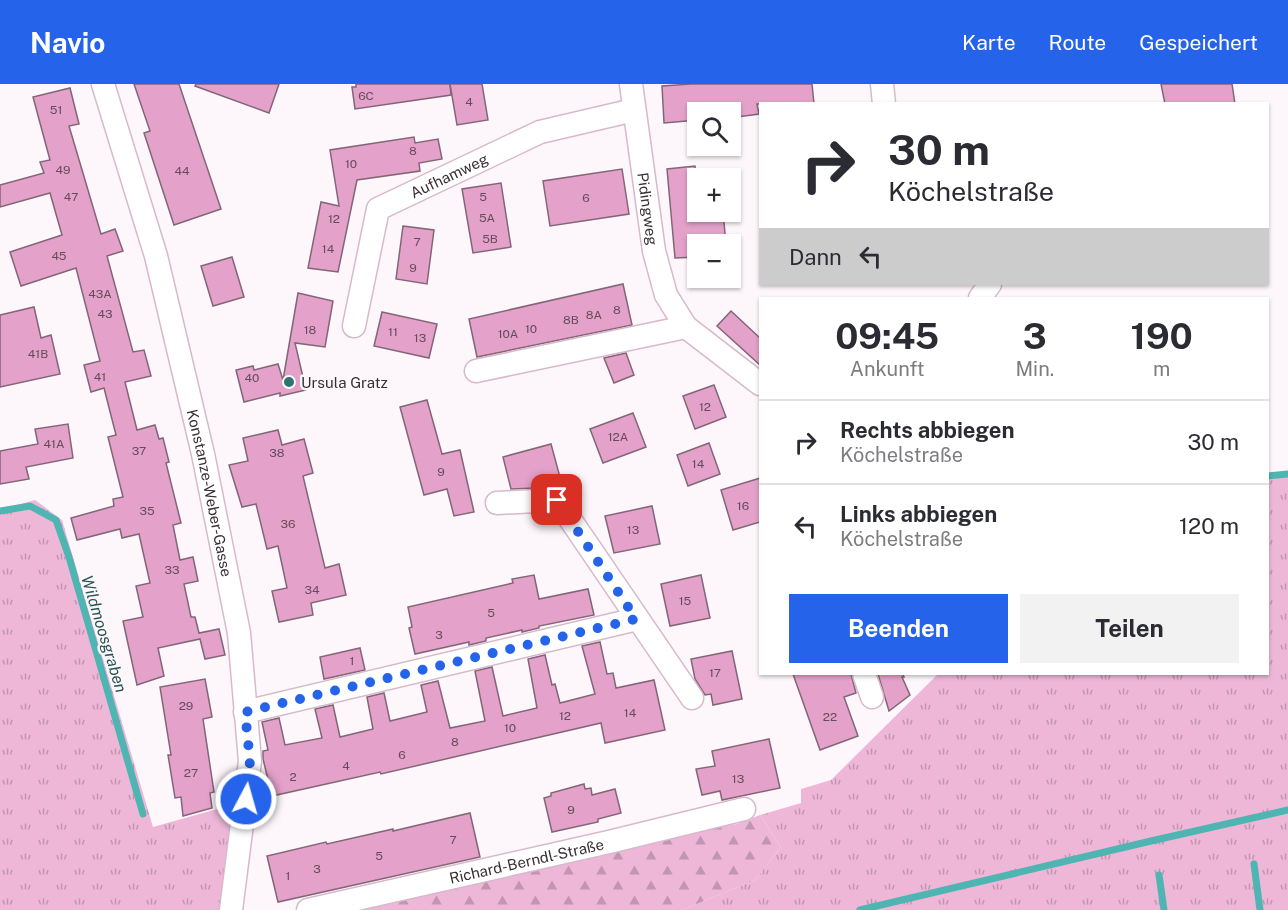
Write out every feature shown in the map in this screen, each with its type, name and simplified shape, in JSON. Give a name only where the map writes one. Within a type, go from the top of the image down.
[{"type":"street","name":"Konstanze-Weber-Gasse","points":[[103,84],[156,256],[204,454],[239,633],[250,761],[231,910]]},
{"type":"street","name":"Pidingweg","points":[[631,84],[654,251],[666,295],[686,327],[759,383]]},
{"type":"street","points":[[882,84],[884,102]]},
{"type":"street","name":"Aufhamweg","points":[[354,326],[378,209],[540,132],[634,110]]},
{"type":"street","points":[[476,371],[686,327]]},
{"type":"street","points":[[497,503],[557,500],[692,698]]},
{"type":"street","points":[[245,712],[636,619]]},
{"type":"street","points":[[864,675],[872,697]]},
{"type":"street","name":"Richard-Berndl-Straße","points":[[308,910],[597,845],[744,809]]},
{"type":"green space","points":[[1288,472],[1288,910],[682,910],[755,880],[781,847],[760,815],[801,803],[801,789],[831,780],[937,675],[1269,675],[1269,473]]},
{"type":"green space","points":[[35,500],[62,520],[153,827],[235,804],[221,910],[0,910],[0,510]]},
{"type":"green space","points":[[760,815],[781,847],[755,880],[682,910],[348,910],[703,829],[737,824]]},
{"type":"building","points":[[134,84],[179,84],[221,209],[174,225],[144,133],[150,131]]},
{"type":"building","points":[[196,84],[279,84],[269,113],[195,86]]},
{"type":"building","points":[[356,84],[450,84],[451,95],[355,109],[352,87],[356,87]]},
{"type":"building","points":[[450,84],[482,84],[488,120],[457,125]]},
{"type":"building","points":[[812,84],[814,102],[759,102],[757,104],[759,114],[741,116],[741,102],[687,102],[687,121],[664,123],[662,86]]},
{"type":"building","points":[[1161,84],[1232,84],[1235,102],[1165,102]]},
{"type":"building","points":[[70,88],[79,124],[69,126],[101,234],[115,229],[123,251],[107,256],[133,352],[144,350],[151,376],[125,382],[137,430],[155,425],[159,439],[163,438],[169,462],[166,463],[181,523],[173,525],[180,560],[193,557],[198,581],[184,584],[191,617],[195,617],[199,633],[219,629],[225,655],[205,659],[200,639],[158,648],[164,676],[137,685],[123,621],[143,617],[136,586],[150,583],[139,534],[122,538],[120,529],[77,540],[71,518],[114,506],[113,499],[123,497],[108,437],[116,435],[104,388],[91,392],[84,365],[100,361],[76,268],[21,286],[10,252],[62,235],[50,193],[0,207],[0,185],[44,173],[40,162],[50,160],[33,97]]},
{"type":"building","points":[[414,137],[415,143],[438,139],[442,159],[419,163],[420,171],[357,180],[338,272],[308,268],[321,202],[339,206],[330,150]]},
{"type":"building","points":[[695,166],[695,168],[687,168],[687,222],[724,222],[725,234],[687,234],[687,257],[675,258],[667,169]]},
{"type":"building","points":[[622,169],[629,214],[550,226],[543,181]]},
{"type":"building","points":[[501,183],[511,247],[473,253],[462,189]]},
{"type":"building","points":[[403,226],[434,230],[427,284],[396,279]]},
{"type":"building","points":[[232,257],[244,297],[213,306],[201,266]]},
{"type":"building","points":[[623,284],[632,325],[477,357],[469,319]]},
{"type":"building","points":[[298,293],[333,301],[325,347],[295,343],[306,390],[280,396],[280,393],[244,402],[236,370],[253,366],[254,370],[278,364],[283,380]]},
{"type":"building","points":[[34,307],[41,338],[51,335],[60,374],[0,387],[0,315]]},
{"type":"building","points":[[731,311],[759,337],[759,364],[717,326]]},
{"type":"building","points":[[382,312],[437,324],[429,358],[374,346]]},
{"type":"building","points":[[626,353],[634,375],[614,383],[604,358]]},
{"type":"building","points":[[714,385],[726,417],[695,429],[683,396]]},
{"type":"building","points":[[427,400],[442,454],[460,450],[474,512],[454,516],[447,489],[424,495],[400,407]]},
{"type":"building","points":[[633,413],[646,447],[603,463],[590,429]]},
{"type":"building","points":[[68,424],[73,458],[26,467],[29,479],[0,484],[0,451],[38,444],[35,429]]},
{"type":"building","points":[[278,430],[282,445],[304,439],[313,473],[303,476],[325,568],[339,564],[346,595],[311,603],[313,615],[279,622],[272,591],[287,588],[278,546],[267,549],[256,504],[242,507],[229,465],[248,461],[243,438]]},
{"type":"building","points":[[709,443],[720,474],[688,486],[677,455]]},
{"type":"building","points":[[551,444],[561,481],[536,488],[511,489],[503,457]]},
{"type":"building","points":[[759,478],[759,522],[733,530],[721,490]]},
{"type":"building","points":[[652,506],[660,544],[614,553],[605,516]]},
{"type":"building","points":[[534,575],[539,599],[588,589],[594,615],[486,638],[486,641],[469,645],[469,642],[415,654],[409,628],[412,627],[408,607],[513,583],[512,579]]},
{"type":"building","points":[[701,575],[710,618],[670,626],[661,584]]},
{"type":"building","points":[[600,642],[607,674],[613,673],[616,688],[654,680],[665,730],[605,743],[601,723],[381,774],[380,772],[272,796],[263,759],[263,751],[268,750],[262,722],[279,718],[285,745],[322,738],[315,709],[333,705],[340,737],[373,729],[367,697],[384,693],[390,721],[427,712],[421,685],[438,681],[450,728],[485,721],[475,671],[492,667],[503,716],[537,708],[528,659],[545,655],[552,685],[555,684],[560,703],[595,694],[582,646]]},
{"type":"building","points":[[360,648],[365,670],[324,679],[320,657]]},
{"type":"building","points":[[732,651],[742,699],[713,705],[711,694],[705,695],[695,679],[691,659]]},
{"type":"building","points":[[793,675],[851,675],[856,693],[844,697],[858,736],[820,750]]},
{"type":"building","points":[[878,675],[903,675],[902,677],[910,695],[889,711]]},
{"type":"building","points":[[205,679],[212,717],[203,719],[214,792],[210,793],[212,808],[183,816],[181,797],[175,798],[160,687]]},
{"type":"building","points":[[769,739],[780,788],[722,800],[720,791],[702,795],[696,769],[715,766],[712,751]]},
{"type":"building","points":[[584,784],[585,789],[591,788],[592,795],[615,789],[621,813],[598,819],[598,822],[552,832],[544,798],[551,796],[551,793]]},
{"type":"building","points":[[470,813],[480,857],[278,902],[267,856]]},
{"type":"waterway","points":[[1269,476],[1288,474]]},
{"type":"waterway","name":"Wildmoosgraben","points":[[0,511],[30,506],[56,520],[69,557],[143,814]]},
{"type":"waterway","points":[[860,910],[1288,810]]},
{"type":"waterway","points":[[1254,864],[1260,910]]},
{"type":"waterway","points":[[1159,875],[1164,910]]},
{"type":"place","name":"Ursula Gratz","points":[[289,382]]},
{"type":"route","points":[[246,799],[250,761],[245,712],[636,619],[557,500]]}]
